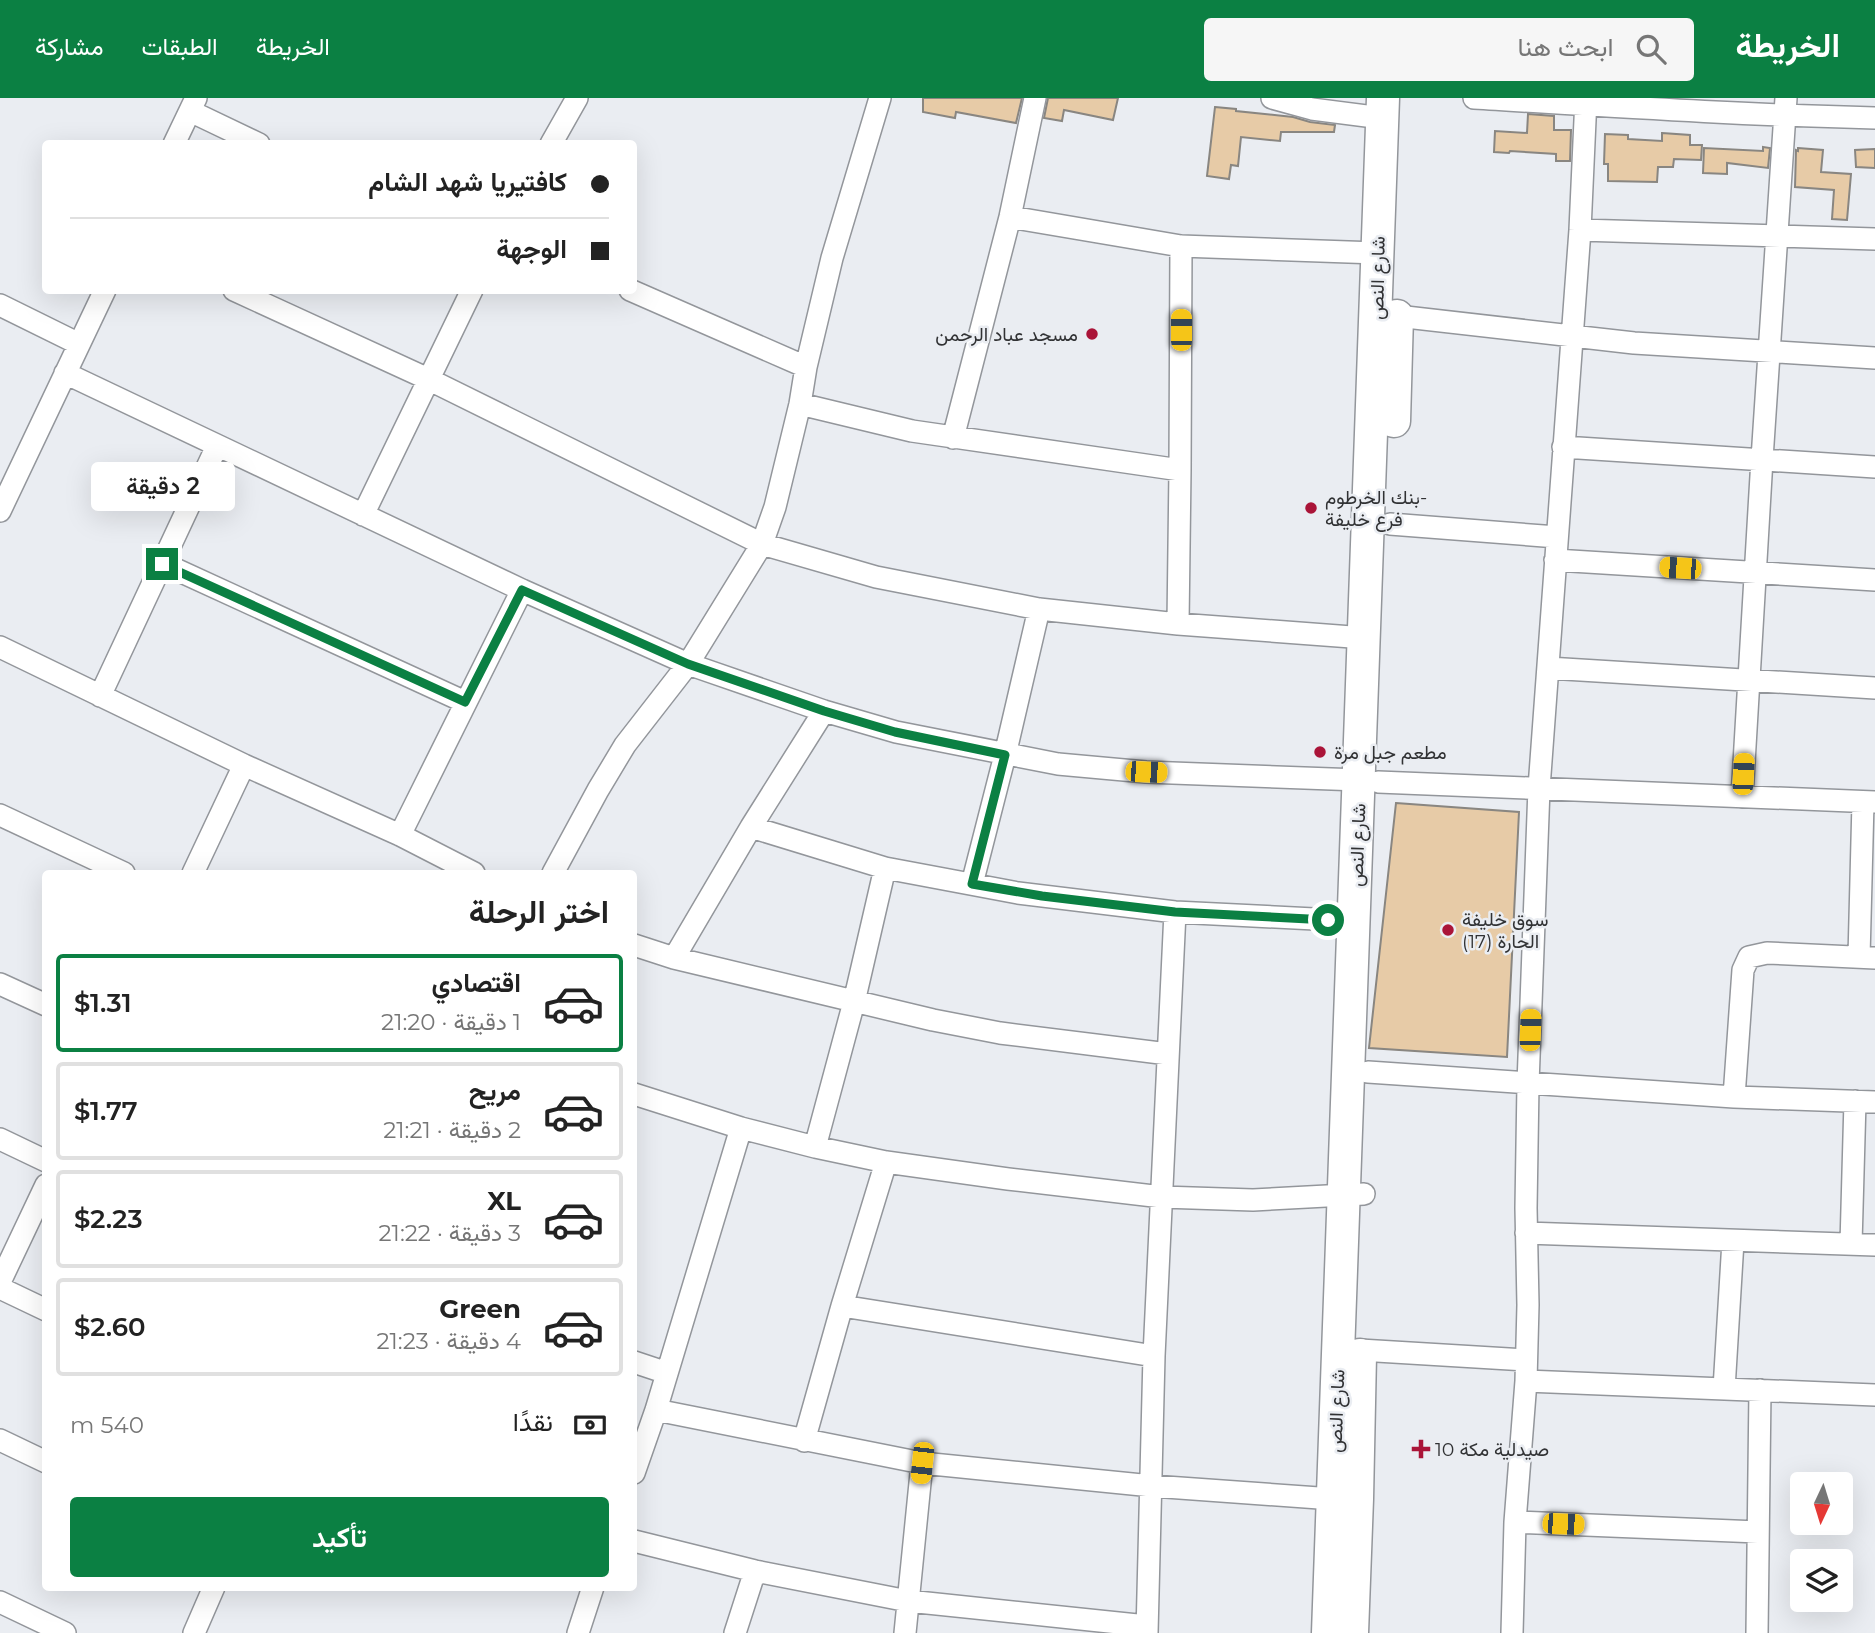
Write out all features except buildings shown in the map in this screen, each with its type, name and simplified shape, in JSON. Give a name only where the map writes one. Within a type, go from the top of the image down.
[{"type":"main road","name":"شارع النص","points":[[1352,1633],[1360,1350],[1354,1195],[1354,921],[1369,781],[1390,524],[1385,362],[1377,253],[1389,105]]},
{"type":"main road","name":"شارع النص","points":[[1328,1633],[1333,1499],[1354,1195],[1368,1072],[1369,781],[1365,638],[1385,362],[1397,316],[1400,152],[1389,105]]},
{"type":"street","points":[[553,140],[577,98]]},
{"type":"street","points":[[554,870],[625,746],[688,664],[762,544],[775,507],[832,258],[880,98]]},
{"type":"street","points":[[953,438],[1010,218],[1035,98]]},
{"type":"street","points":[[1272,98],[1311,109],[1389,105]]},
{"type":"street","points":[[1474,98],[1786,107],[1875,118]]},
{"type":"street","points":[[1512,1633],[1515,1522],[1526,1381],[1528,1084],[1539,788],[1580,230],[1586,102]]},
{"type":"street","points":[[176,140],[193,105],[252,140]]},
{"type":"street","points":[[1742,797],[1786,107]]},
{"type":"street","points":[[1010,218],[1181,246],[1377,253]]},
{"type":"street","points":[[1580,230],[1875,239]]},
{"type":"street","points":[[1178,624],[1181,246]]},
{"type":"street","points":[[637,293],[806,367]]},
{"type":"street","points":[[0,511],[6,483],[65,373],[103,294]]},
{"type":"street","points":[[242,294],[428,379],[762,544],[876,577],[1039,610],[1365,638]]},
{"type":"street","points":[[363,515],[470,294]]},
{"type":"street","points":[[0,305],[79,344]]},
{"type":"street","points":[[1397,316],[1672,346],[1875,358]]},
{"type":"street","points":[[65,373],[522,590],[688,664],[824,711],[895,732],[1058,764],[1146,772],[1869,802],[1867,957],[1767,953],[1749,957],[1743,970],[1734,1097]]},
{"type":"street","points":[[800,404],[912,431],[1180,470]]},
{"type":"street","points":[[100,695],[217,446]]},
{"type":"street","points":[[1563,447],[1875,467]]},
{"type":"street","points":[[1390,524],[1557,537]]},
{"type":"street","points":[[1555,560],[1875,580]]},
{"type":"street","points":[[162,564],[465,702]]},
{"type":"street","points":[[400,835],[522,590]]},
{"type":"street","points":[[972,884],[1039,610]]},
{"type":"street","points":[[0,647],[244,765],[400,835],[468,870]]},
{"type":"street","points":[[1548,668],[1875,688]]},
{"type":"street","points":[[674,958],[751,827],[824,711]]},
{"type":"street","points":[[194,870],[244,765]]},
{"type":"street","points":[[0,815],[118,870]]},
{"type":"street","points":[[751,827],[885,869],[1042,896],[1175,912],[1354,921]]},
{"type":"street","points":[[816,1147],[885,869]]},
{"type":"street","points":[[637,1542],[755,1571],[908,1601],[1147,1630],[1154,1356],[1175,912]]},
{"type":"street","points":[[637,946],[674,958],[921,1018],[1000,1032],[1168,1054]]},
{"type":"street","points":[[0,984],[42,1003]]},
{"type":"street","points":[[1368,1072],[1734,1097],[1865,1101],[1851,1244]]},
{"type":"street","points":[[637,1095],[740,1128],[886,1162],[1162,1197],[1253,1200],[1354,1195]]},
{"type":"street","points":[[637,1464],[656,1410],[740,1128]]},
{"type":"street","points":[[0,1139],[42,1159]]},
{"type":"street","points":[[804,1441],[886,1162]]},
{"type":"street","points":[[0,1282],[42,1193]]},
{"type":"street","points":[[1526,1233],[1875,1245]]},
{"type":"street","points":[[1724,1389],[1733,1241]]},
{"type":"street","points":[[0,1288],[42,1308]]},
{"type":"street","points":[[842,1306],[1154,1356]]},
{"type":"street","points":[[1360,1350],[1526,1360]]},
{"type":"street","points":[[637,1363],[667,1373]]},
{"type":"street","points":[[1526,1381],[1875,1395]]},
{"type":"street","points":[[1757,1633],[1760,1391]]},
{"type":"street","points":[[656,1410],[922,1463],[1152,1486],[1333,1499]]},
{"type":"street","points":[[0,1440],[42,1460]]},
{"type":"street","points":[[905,1633],[922,1463]]},
{"type":"street","points":[[1515,1522],[1758,1532]]},
{"type":"street","points":[[735,1633],[755,1571]]},
{"type":"street","points":[[194,1633],[212,1591]]},
{"type":"street","points":[[578,1633],[592,1591]]},
{"type":"street","points":[[0,1602],[65,1633]]},
{"type":"place","name":"مسجد عباد الرحمن","points":[[1092,334]]},
{"type":"place","name":"بنك الخرطوم- فرع خليفة","points":[[1311,508]]},
{"type":"place","name":"مطعم جبل مرة","points":[[1320,752]]},
{"type":"place","name":"سوق خليفة الحارة (17)","points":[[1448,930]]},
{"type":"place","name":"صيدلية مكة 10","points":[[1421,1449]]},
{"type":"route","points":[[162,564],[465,702],[522,590],[688,664],[824,711],[895,732],[1005,755],[972,884],[1018,893],[1175,912],[1328,920]]}]
